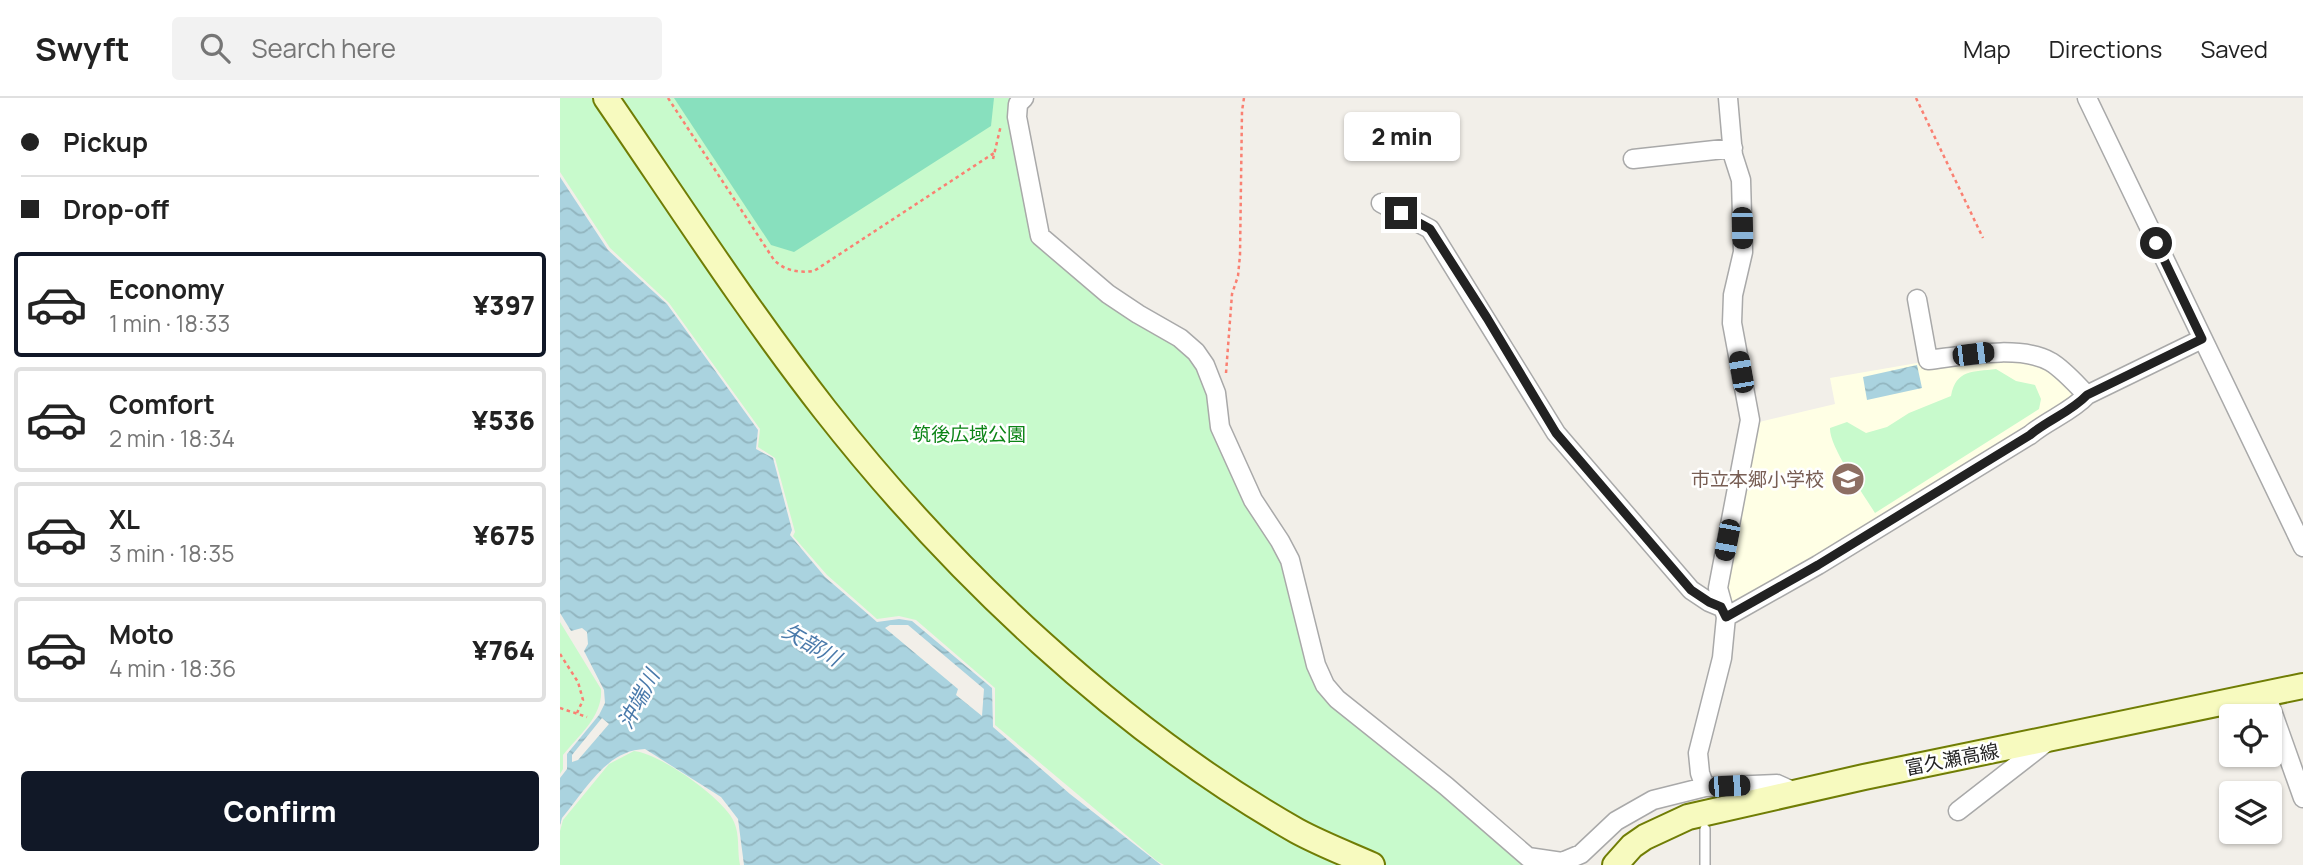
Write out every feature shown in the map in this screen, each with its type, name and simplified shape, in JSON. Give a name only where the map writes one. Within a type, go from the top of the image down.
[{"type":"street","points":[[606,98],[768,333],[825,410],[894,494],[967,569],[1093,687],[1204,774],[1299,832],[1372,865]]},
{"type":"street","points":[[1024,98],[1018,104],[1017,117],[1040,236],[1108,294],[1180,338],[1196,352],[1205,365],[1216,393],[1220,427],[1252,500],[1290,560],[1309,642],[1325,685],[1363,722],[1447,786],[1528,857],[1562,862],[1581,853],[1616,821],[1653,800],[1777,784],[1795,792]]},
{"type":"street","points":[[1705,792],[1698,753],[1722,658],[1724,612],[1718,588],[1750,420],[1732,323],[1733,295],[1743,252],[1741,180],[1733,148],[1730,98]]},
{"type":"street","points":[[2087,98],[2303,547]]},
{"type":"street","points":[[1633,159],[1733,148]]},
{"type":"street","points":[[1381,203],[1430,229],[1556,433],[1691,590],[1724,612]]},
{"type":"street","points":[[1917,299],[1928,360],[1996,352],[2039,357],[2052,363],[2087,395]]},
{"type":"street","points":[[1724,612],[1818,565],[2030,435],[2043,424],[2078,404],[2087,395],[2202,339]]},
{"type":"street","name":"富久瀬高線","points":[[1615,865],[1632,846],[1645,837],[1688,817],[1795,792],[2303,686]]},
{"type":"street","points":[[2266,694],[2303,798]]},
{"type":"street","points":[[1958,811],[2051,739]]},
{"type":"lane","points":[[1705,829],[1705,865]]},
{"type":"path","points":[[668,98],[774,260],[782,268],[802,273],[814,271],[994,153],[993,159]]},
{"type":"path","points":[[1216,393],[1227,371],[1232,294],[1238,276],[1240,255],[1244,98]]},
{"type":"path","points":[[1916,98],[1983,238]]},
{"type":"path","points":[[560,654],[578,682],[583,700],[577,713]]},
{"type":"path","points":[[560,708],[587,717]]},
{"type":"shaded area","name":"市立本郷小学校","points":[[1997,357],[2042,363],[2075,392],[2076,399],[1922,496],[1734,604],[1729,601],[1725,587],[1755,423],[1835,404],[1830,378],[1923,362]]},
{"type":"green space","name":"筑後広域公園","points":[[560,98],[1017,98],[1035,229],[1184,344],[1226,412],[1231,436],[1300,598],[1333,688],[1543,865],[1164,865],[1157,861],[995,725],[995,688],[916,620],[899,616],[877,619],[827,575],[793,536],[795,532],[775,458],[758,447],[760,429],[669,303],[610,248],[560,172]]},
{"type":"green space","points":[[674,98],[994,98],[991,126],[794,252],[771,245]]},
{"type":"green space","points":[[1996,369],[2016,381],[2035,385],[2041,399],[2039,409],[1875,513],[1835,447],[1830,428],[1847,422],[1866,433],[1887,427],[1909,413],[1951,396],[1953,387],[1961,376]]},
{"type":"green space","points":[[560,622],[601,689],[601,699],[594,716],[563,755],[563,769],[560,774]]},
{"type":"green space","points":[[634,751],[674,768],[718,801],[736,827],[740,865],[560,865],[560,831],[563,820],[609,764]]},
{"type":"water","points":[[560,177],[608,250],[667,304],[758,430],[756,449],[773,458],[792,530],[790,535],[825,577],[877,622],[899,619],[912,621],[992,688],[993,727],[1070,794],[1161,865],[744,865],[738,819],[721,797],[645,749],[631,751],[608,764],[562,818],[560,825],[560,778],[567,769],[567,754],[599,715],[605,703],[604,690],[584,651],[588,644],[587,632],[582,628],[571,631],[560,613]],"holes":[[[890,625],[908,625],[984,689],[982,716],[956,695],[958,689],[885,628]],[[602,718],[609,724],[578,760],[572,762],[572,755]]]},
{"type":"water","points":[[1917,365],[1922,388],[1867,400],[1863,377]]},
{"type":"place","name":"市立本郷小学校","points":[[1848,479]]},
{"type":"route","points":[[1401,213],[1430,229],[1556,433],[1691,590],[1721,607],[1726,617],[1818,565],[2030,435],[2043,424],[2078,404],[2087,395],[2202,339],[2156,243]]},
{"type":"water label","name":"矢部川","points":[[812,644]]},
{"type":"water label","name":"沖端川","points":[[638,699]]}]
